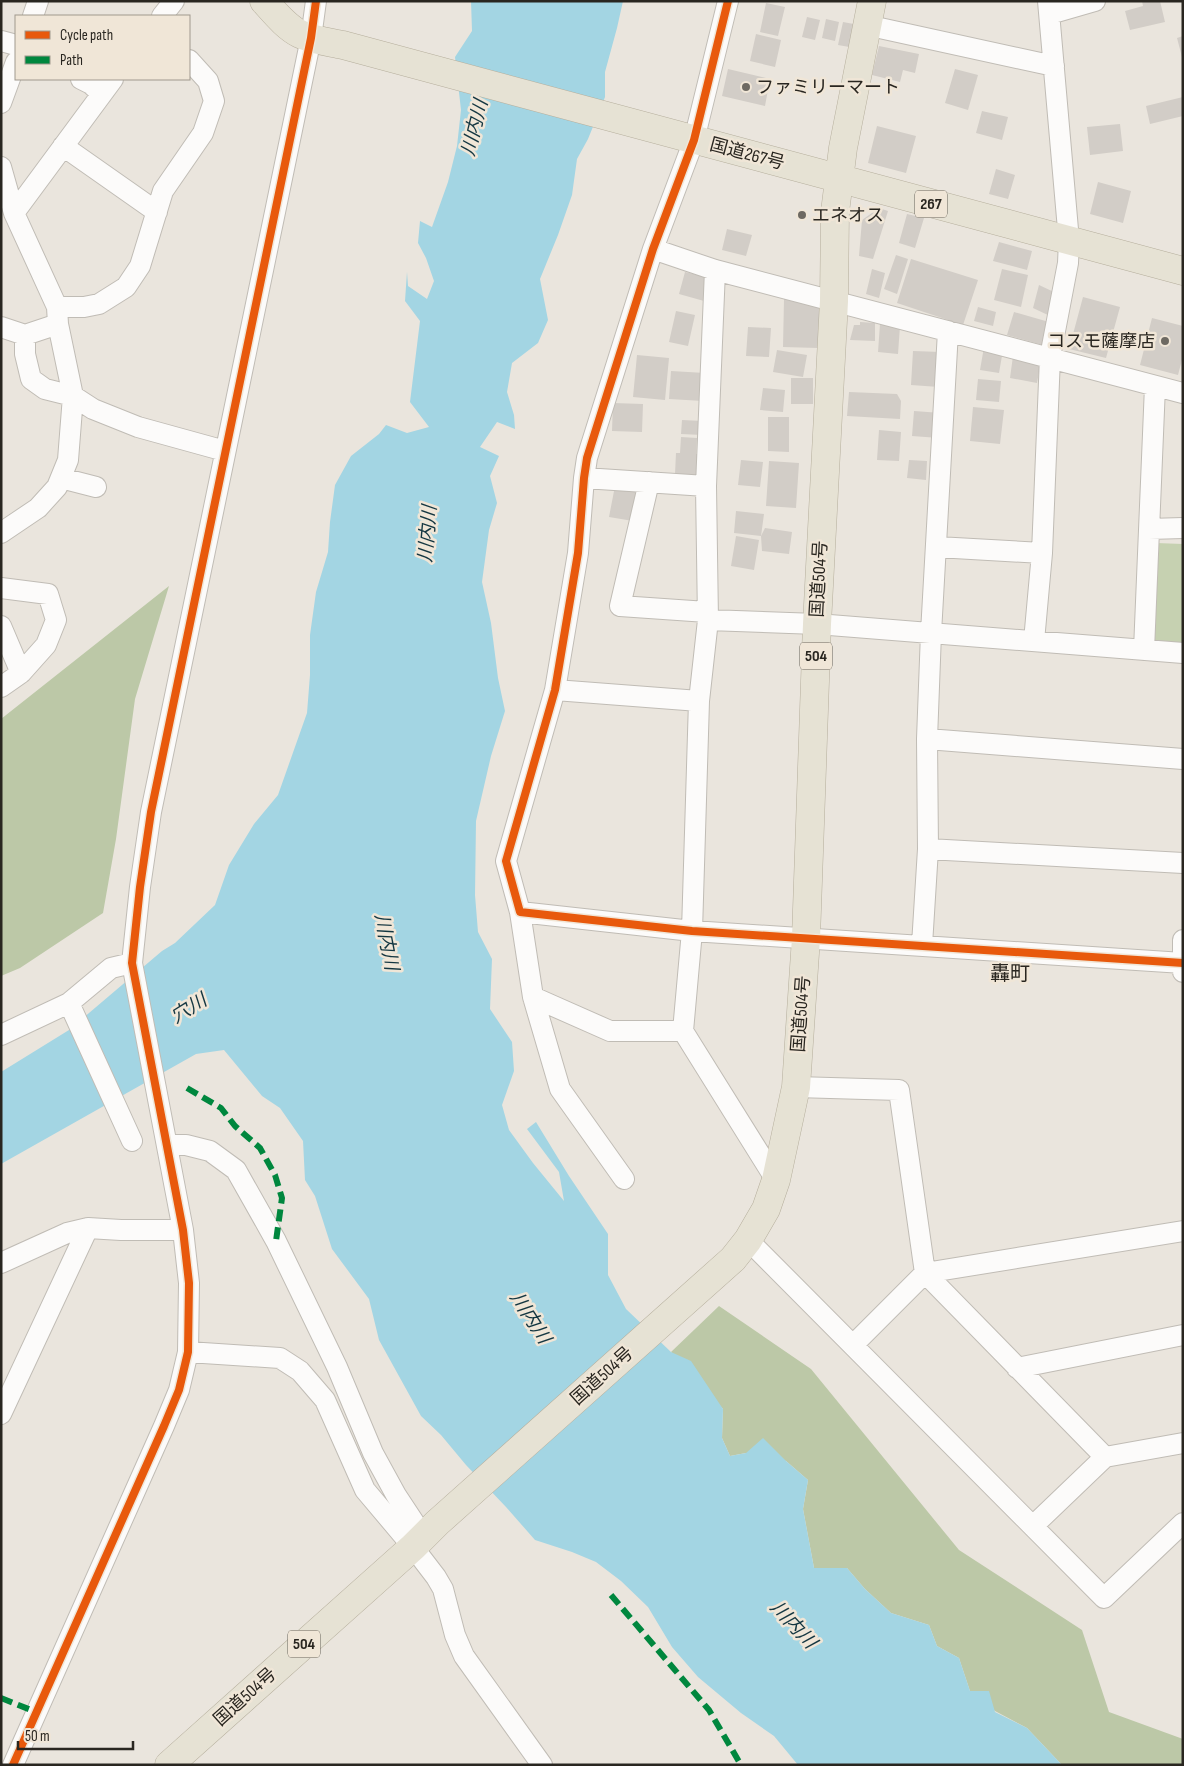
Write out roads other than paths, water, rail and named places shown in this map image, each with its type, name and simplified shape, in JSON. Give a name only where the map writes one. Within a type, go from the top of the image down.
[{"type":"highway","name":"国道267号","points":[[264,1],[299,34],[311,38],[1183,271]]},
{"type":"highway","name":"国道504号","points":[[169,1765],[703,1287],[733,1259],[748,1240],[766,1209],[776,1180],[796,1087],[806,938],[817,624],[834,301],[835,212],[843,148],[869,13]]},
{"type":"street","points":[[33,15],[38,1]]},
{"type":"street","points":[[163,15],[174,1]]},
{"type":"street","points":[[13,1765],[164,1426],[179,1390],[188,1352],[189,1283],[182,1230],[132,963],[140,886],[151,812],[311,38],[316,1]]},
{"type":"street","points":[[624,1179],[560,1089],[532,997],[520,912],[506,861],[554,690],[578,553],[584,478],[588,458],[728,1]]},
{"type":"street","points":[[1034,641],[1042,553],[1050,357],[1068,263],[1069,241],[1049,8],[1095,1]]},
{"type":"street","points":[[869,13],[1054,66]]},
{"type":"street","points":[[1,41],[15,45]]},
{"type":"street","points":[[25,336],[57,316],[99,304],[126,286],[140,266],[164,191],[204,133],[214,100],[208,82],[190,61]]},
{"type":"street","points":[[1,103],[15,65]]},
{"type":"street","points":[[83,80],[91,84],[108,86]]},
{"type":"street","points":[[14,213],[108,86]]},
{"type":"street","points":[[63,146],[157,212]]},
{"type":"street","points":[[1,167],[14,213],[57,316],[73,396],[68,460],[57,487],[38,508],[1,533]]},
{"type":"street","points":[[653,249],[716,270],[1183,393]]},
{"type":"street","points":[[716,270],[706,486],[707,616],[699,700],[692,931],[683,1031],[776,1180]]},
{"type":"street","points":[[1,327],[25,336]]},
{"type":"street","points":[[922,945],[928,849],[927,739],[931,633],[948,331]]},
{"type":"street","points":[[25,336],[25,354],[31,379],[45,389],[73,396],[93,409],[138,427],[225,451]]},
{"type":"street","points":[[1144,650],[1155,386]]},
{"type":"street","points":[[61,478],[96,487]]},
{"type":"street","points":[[584,478],[706,486]]},
{"type":"street","points":[[649,482],[620,606],[707,616],[1183,653]]},
{"type":"street","points":[[1149,529],[1183,528]]},
{"type":"street","points":[[937,547],[1042,553]]},
{"type":"street","points":[[1,588],[48,594],[56,620],[46,645],[21,673],[1,687]]},
{"type":"street","points":[[1,626],[21,673]]},
{"type":"street","points":[[554,690],[699,700]]},
{"type":"street","points":[[927,739],[1183,759]]},
{"type":"street","points":[[928,849],[1183,863]]},
{"type":"street","points":[[520,912],[692,931],[922,945],[1182,966],[1183,940]]},
{"type":"street","points":[[1,1035],[72,1008],[112,968],[132,963]]},
{"type":"street","points":[[532,997],[610,1031],[683,1031]]},
{"type":"street","points":[[72,1008],[132,1141]]},
{"type":"street","points":[[796,1087],[899,1090],[925,1273],[1104,1457]]},
{"type":"street","points":[[167,1145],[186,1145],[210,1151],[236,1170],[276,1242],[333,1359],[372,1454],[396,1495],[424,1535],[436,1577],[443,1589],[455,1635],[464,1656],[542,1765]]},
{"type":"street","points":[[1,1263],[67,1233],[88,1228],[182,1230]]},
{"type":"street","points":[[1,1414],[88,1228]]},
{"type":"street","points":[[853,1345],[925,1273],[1183,1231]]},
{"type":"street","points":[[748,1240],[1104,1598],[1183,1522]]},
{"type":"street","points":[[1017,1368],[1183,1335]]},
{"type":"street","points":[[188,1352],[280,1358],[300,1370],[325,1400],[365,1490],[424,1535]]},
{"type":"street","points":[[1033,1526],[1104,1457],[1183,1443]]},
{"type":"water","points":[[471,1],[623,1],[605,72],[605,97],[588,139],[577,159],[572,195],[540,279],[548,320],[538,343],[512,363],[507,392],[514,415],[515,429],[497,422],[480,447],[499,456],[490,476],[497,503],[489,530],[482,582],[491,623],[498,678],[505,711],[491,756],[476,821],[475,895],[478,932],[492,959],[490,1009],[512,1042],[514,1071],[502,1105],[509,1130],[564,1201],[559,1172],[527,1129],[536,1122],[608,1234],[608,1275],[626,1309],[671,1352],[691,1361],[723,1409],[722,1438],[730,1456],[746,1453],[763,1438],[808,1480],[803,1509],[814,1568],[847,1568],[865,1589],[891,1613],[929,1625],[937,1646],[959,1658],[970,1691],[989,1691],[995,1712],[1027,1728],[1062,1765],[798,1765],[774,1736],[741,1713],[698,1677],[672,1647],[648,1607],[621,1581],[596,1562],[535,1540],[441,1435],[421,1416],[379,1340],[369,1299],[332,1249],[315,1196],[305,1180],[303,1141],[280,1108],[262,1096],[224,1050],[196,1054],[1,1164],[1,1072],[69,1030],[162,951],[175,943],[215,905],[229,865],[254,824],[278,795],[307,713],[310,675],[310,635],[316,592],[328,552],[335,485],[351,456],[379,434],[386,425],[407,433],[429,427],[410,402],[420,321],[405,301],[407,272],[408,286],[427,299],[434,281],[426,258],[418,243],[420,221],[432,227],[448,182],[457,146],[461,110],[455,57],[472,31]]},
{"type":"place","name":"ファミリーマート","points":[[746,87]]},
{"type":"place","name":"エネオス","points":[[802,215]]},
{"type":"place","name":"コスモ薩摩店","points":[[1165,341]]},
{"type":"district","name":"轟町","points":[[1010,974]]},
{"type":"water label","name":"川内川","points":[[475,128]]},
{"type":"water label","name":"川内川","points":[[428,534]]},
{"type":"water label","name":"川内川","points":[[386,942]]},
{"type":"water label","name":"穴川","points":[[189,1009]]},
{"type":"water label","name":"川内川","points":[[530,1318]]},
{"type":"water label","name":"川内川","points":[[793,1625]]}]
